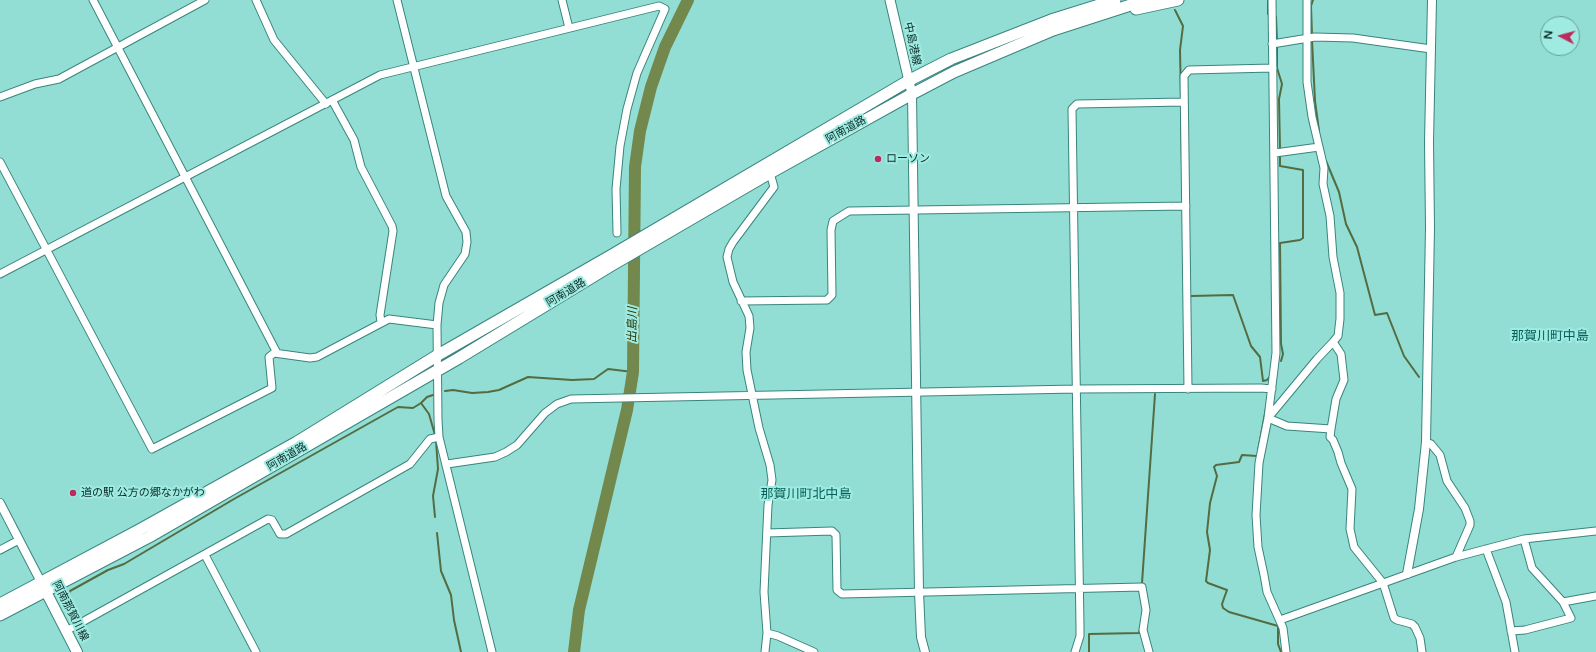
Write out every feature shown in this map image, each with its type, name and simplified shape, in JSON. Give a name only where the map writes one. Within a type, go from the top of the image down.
[{"type":"highway","points":[[1087,14],[1107,0]]},
{"type":"highway","name":"阿南道路","points":[[0,615],[44,586],[139,530],[297,442],[438,355],[912,94],[954,72],[1052,30],[1115,0]]},
{"type":"highway","name":"阿南道路","points":[[654,236],[908,81],[951,60],[1087,14],[1146,0]]},
{"type":"highway","points":[[1087,14],[1178,0]]},
{"type":"highway","name":"阿南道路","points":[[0,604],[44,586],[149,536],[437,371],[612,260]]},
{"type":"main road","name":"中島港線","points":[[890,0],[912,94]]},
{"type":"main road","name":"阿南那賀川線","points":[[44,586],[77,652]]},
{"type":"street","points":[[93,0],[277,353]]},
{"type":"street","points":[[0,97],[35,84],[58,79],[205,0]]},
{"type":"street","points":[[256,0],[274,40],[329,102],[354,140],[361,167],[392,226],[393,231],[380,315],[381,322]]},
{"type":"street","points":[[397,0],[446,196],[466,232],[467,242],[465,254],[444,285],[438,303],[437,371],[439,437],[447,464],[492,652]]},
{"type":"street","points":[[562,0],[569,28]]},
{"type":"street","points":[[1272,0],[1275,43],[1273,68],[1278,153],[1276,353],[1268,418],[1259,463],[1256,515],[1258,547],[1266,586],[1273,608],[1280,620],[1286,652]]},
{"type":"street","points":[[1268,418],[1316,359],[1338,336],[1340,319],[1340,293],[1332,257],[1330,216],[1323,184],[1324,168],[1312,117],[1308,82],[1311,37],[1307,0]]},
{"type":"street","points":[[1406,574],[1419,509],[1426,442],[1432,0]]},
{"type":"street","points":[[0,274],[380,75],[414,68],[650,7],[659,6],[665,9],[637,73],[627,109],[620,146],[616,189],[617,233]]},
{"type":"street","points":[[1275,43],[1311,37],[1353,38],[1431,49]]},
{"type":"street","points":[[1188,389],[1182,102],[1184,76],[1189,70],[1273,68]]},
{"type":"street","points":[[912,94],[919,592],[921,637],[925,652]]},
{"type":"street","points":[[1075,652],[1080,636],[1072,109],[1077,104],[1182,102]]},
{"type":"street","points":[[1278,153],[1318,147]]},
{"type":"street","points":[[0,162],[152,449],[272,388],[269,357],[274,353],[310,358],[317,357],[389,319],[437,325]]},
{"type":"street","points":[[765,652],[767,633],[764,592],[767,533],[772,480],[770,465],[759,428],[752,395],[746,352],[750,328],[749,316],[733,282],[727,257],[729,249],[774,187],[770,173]]},
{"type":"street","points":[[741,301],[827,300],[832,295],[831,230],[833,222],[848,211],[1184,206]]},
{"type":"street","points":[[1333,342],[1341,354],[1344,380],[1336,399],[1330,437],[1336,446],[1341,463],[1352,489],[1351,538],[1354,547],[1383,583],[1394,618],[1412,624],[1415,628],[1420,638],[1422,652]]},
{"type":"street","points":[[447,464],[495,457],[506,452],[516,445],[545,413],[557,404],[571,399],[644,396],[916,393],[1076,389],[1272,389]]},
{"type":"street","points":[[1268,418],[1287,426],[1331,429]]},
{"type":"street","points":[[66,631],[268,519],[272,520],[280,534],[286,534],[410,464],[430,439],[439,437]]},
{"type":"street","points":[[1426,442],[1431,444],[1440,455],[1447,481],[1465,508],[1470,521],[1470,525],[1456,557]]},
{"type":"street","points":[[0,504],[44,586]]},
{"type":"street","points":[[767,533],[832,531],[836,535],[837,590],[842,594],[1142,587],[1146,610],[1143,630],[1149,652]]},
{"type":"street","points":[[1280,620],[1456,557],[1524,539],[1596,531]]},
{"type":"street","points":[[1511,631],[1525,630],[1571,618],[1563,602],[1532,568],[1524,539]]},
{"type":"street","points":[[0,550],[19,540]]},
{"type":"street","points":[[1486,549],[1506,602],[1515,652]]},
{"type":"street","points":[[205,555],[256,652]]},
{"type":"street","points":[[1563,602],[1596,596]]},
{"type":"street","points":[[767,633],[778,636],[814,652]]},
{"type":"waterway","name":"出島川","points":[[574,652],[579,610],[627,410],[633,372],[635,167],[640,131],[651,87],[665,47],[688,0]]},
{"type":"waterway","points":[[1268,0],[1268,14]]},
{"type":"waterway","points":[[1312,36],[1311,6],[1313,0]]},
{"type":"waterway","points":[[1175,10],[1183,26],[1180,50],[1181,99]]},
{"type":"waterway","points":[[1276,17],[1277,41]]},
{"type":"waterway","points":[[1312,40],[1315,101],[1319,131]]},
{"type":"waterway","points":[[1277,45],[1277,68],[1282,84],[1279,99],[1280,150]]},
{"type":"waterway","points":[[1181,104],[1182,165]]},
{"type":"waterway","points":[[1280,154],[1280,166],[1303,170],[1303,238],[1300,240],[1280,243],[1281,344],[1283,354],[1281,361]]},
{"type":"waterway","points":[[1326,161],[1339,192],[1346,224],[1357,247],[1375,315],[1387,313],[1404,356],[1419,377]]},
{"type":"waterway","points":[[1191,296],[1233,295],[1251,346],[1260,357],[1263,381],[1267,380],[1271,375]]},
{"type":"waterway","points":[[445,391],[453,390],[472,393],[488,392],[499,390],[528,377],[572,380],[594,379],[608,369],[633,372]]},
{"type":"waterway","points":[[1142,583],[1155,394]]},
{"type":"waterway","points":[[433,395],[427,397],[421,403],[429,414],[435,435]]},
{"type":"waterway","points":[[65,606],[70,591],[108,570],[124,564],[234,499],[398,407],[413,408],[421,403]]},
{"type":"waterway","points":[[1258,451],[1266,408]]},
{"type":"waterway","points":[[435,517],[433,496],[438,469],[436,441]]},
{"type":"waterway","points":[[1257,456],[1242,455],[1239,462],[1216,465],[1214,467],[1217,476],[1210,503],[1207,532],[1210,550],[1206,581],[1227,590],[1222,604],[1223,608],[1229,612],[1278,626],[1278,644],[1281,652]]},
{"type":"waterway","points":[[437,533],[441,571],[451,595],[454,620],[461,652]]},
{"type":"waterway","points":[[1089,652],[1089,634],[1139,633],[1141,624]]},
{"type":"place","name":"ローソン","points":[[878,159]]},
{"type":"place","name":"道の駅 公方の郷なかがわ","points":[[73,493]]},
{"type":"district","name":"那賀川町中島","points":[[1550,337]]},
{"type":"district","name":"那賀川町北中島","points":[[806,495]]}]
